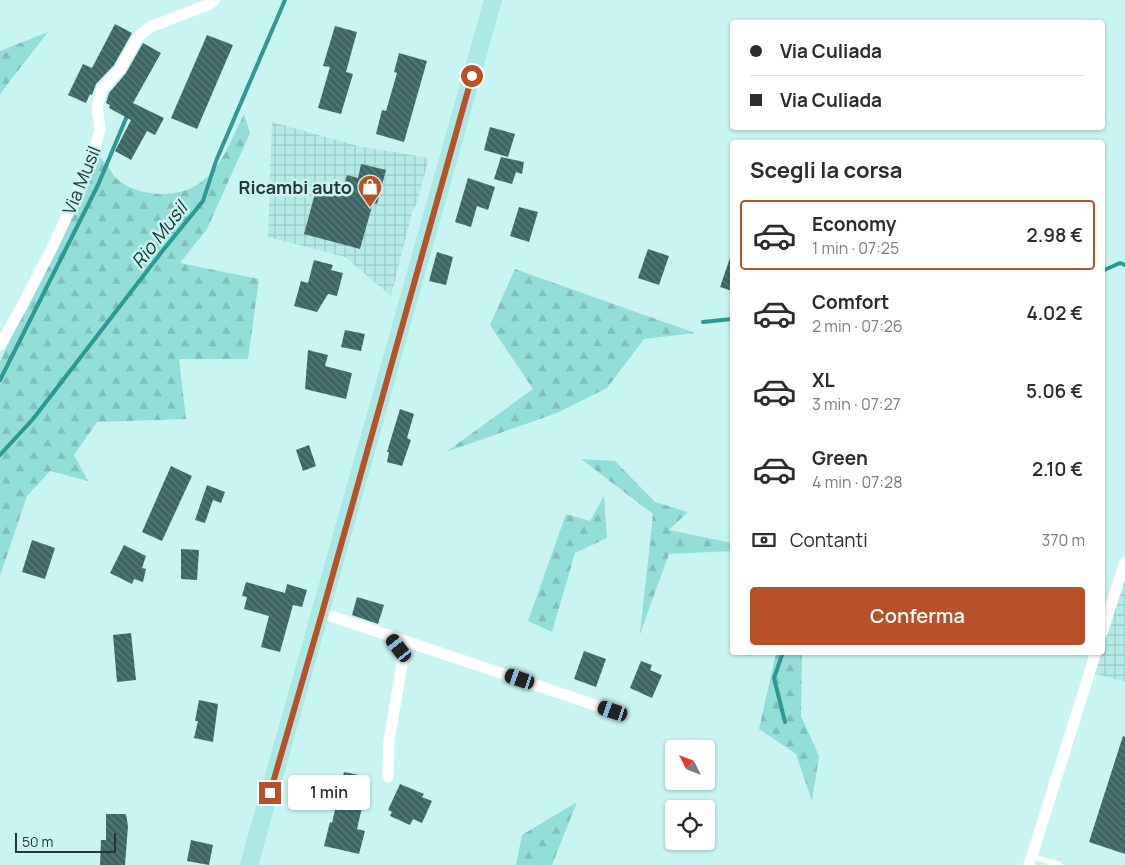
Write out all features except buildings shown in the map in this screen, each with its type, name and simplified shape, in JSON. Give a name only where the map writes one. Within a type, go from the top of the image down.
[{"type":"main road","points":[[249,865],[322,613],[494,0]]},
{"type":"street","name":"Via Musil","points":[[0,345],[54,244],[91,164],[100,129],[97,107],[102,89],[120,69],[138,37],[150,27],[210,4],[215,0]]},
{"type":"street","points":[[1105,624],[1125,562]]},
{"type":"street","points":[[322,613],[613,711]]},
{"type":"street","points":[[388,777],[389,741],[402,664],[399,648],[389,635]]},
{"type":"street","points":[[1030,861],[1095,655]]},
{"type":"lane","points":[[1030,861],[1060,865]]},
{"type":"shaded area","points":[[272,122],[358,146],[429,158],[417,202],[412,213],[391,296],[345,257],[268,237]]},
{"type":"shaded area","points":[[1125,568],[1125,682],[1092,673],[1097,655],[1105,655],[1105,633]]},
{"type":"green space","points":[[48,32],[0,94],[0,51]]},
{"type":"green space","points":[[244,114],[250,133],[207,229],[180,263],[259,279],[248,359],[179,359],[186,419],[97,422],[74,455],[88,481],[50,471],[27,496],[0,576],[0,361],[70,218],[97,155],[116,178],[131,188],[159,194],[192,188],[204,180],[223,157]]},
{"type":"green space","points":[[515,269],[695,333],[644,339],[607,388],[557,413],[446,452],[533,389],[490,325]]},
{"type":"green space","points":[[581,459],[615,461],[655,502],[688,512],[669,530],[730,543],[730,551],[669,554],[640,634],[653,514]]},
{"type":"green space","points":[[604,496],[607,538],[575,553],[552,632],[528,621],[566,514],[590,521]]},
{"type":"green space","points":[[776,655],[802,655],[801,716],[819,756],[812,801],[796,754],[759,729]]},
{"type":"green space","points":[[577,802],[552,865],[516,865],[522,835]]},
{"type":"waterway","name":"Rio Musil","points":[[0,455],[33,419],[203,201],[216,161],[285,0]]},
{"type":"waterway","points":[[0,380],[98,185],[127,116]]},
{"type":"waterway","points":[[1105,270],[1120,263],[1125,265]]},
{"type":"waterway","points":[[703,322],[730,319]]},
{"type":"waterway","points":[[782,655],[774,678],[785,722]]},
{"type":"place","name":"Ricambi auto","points":[[370,208]]},
{"type":"route","points":[[270,793],[472,76]]}]
